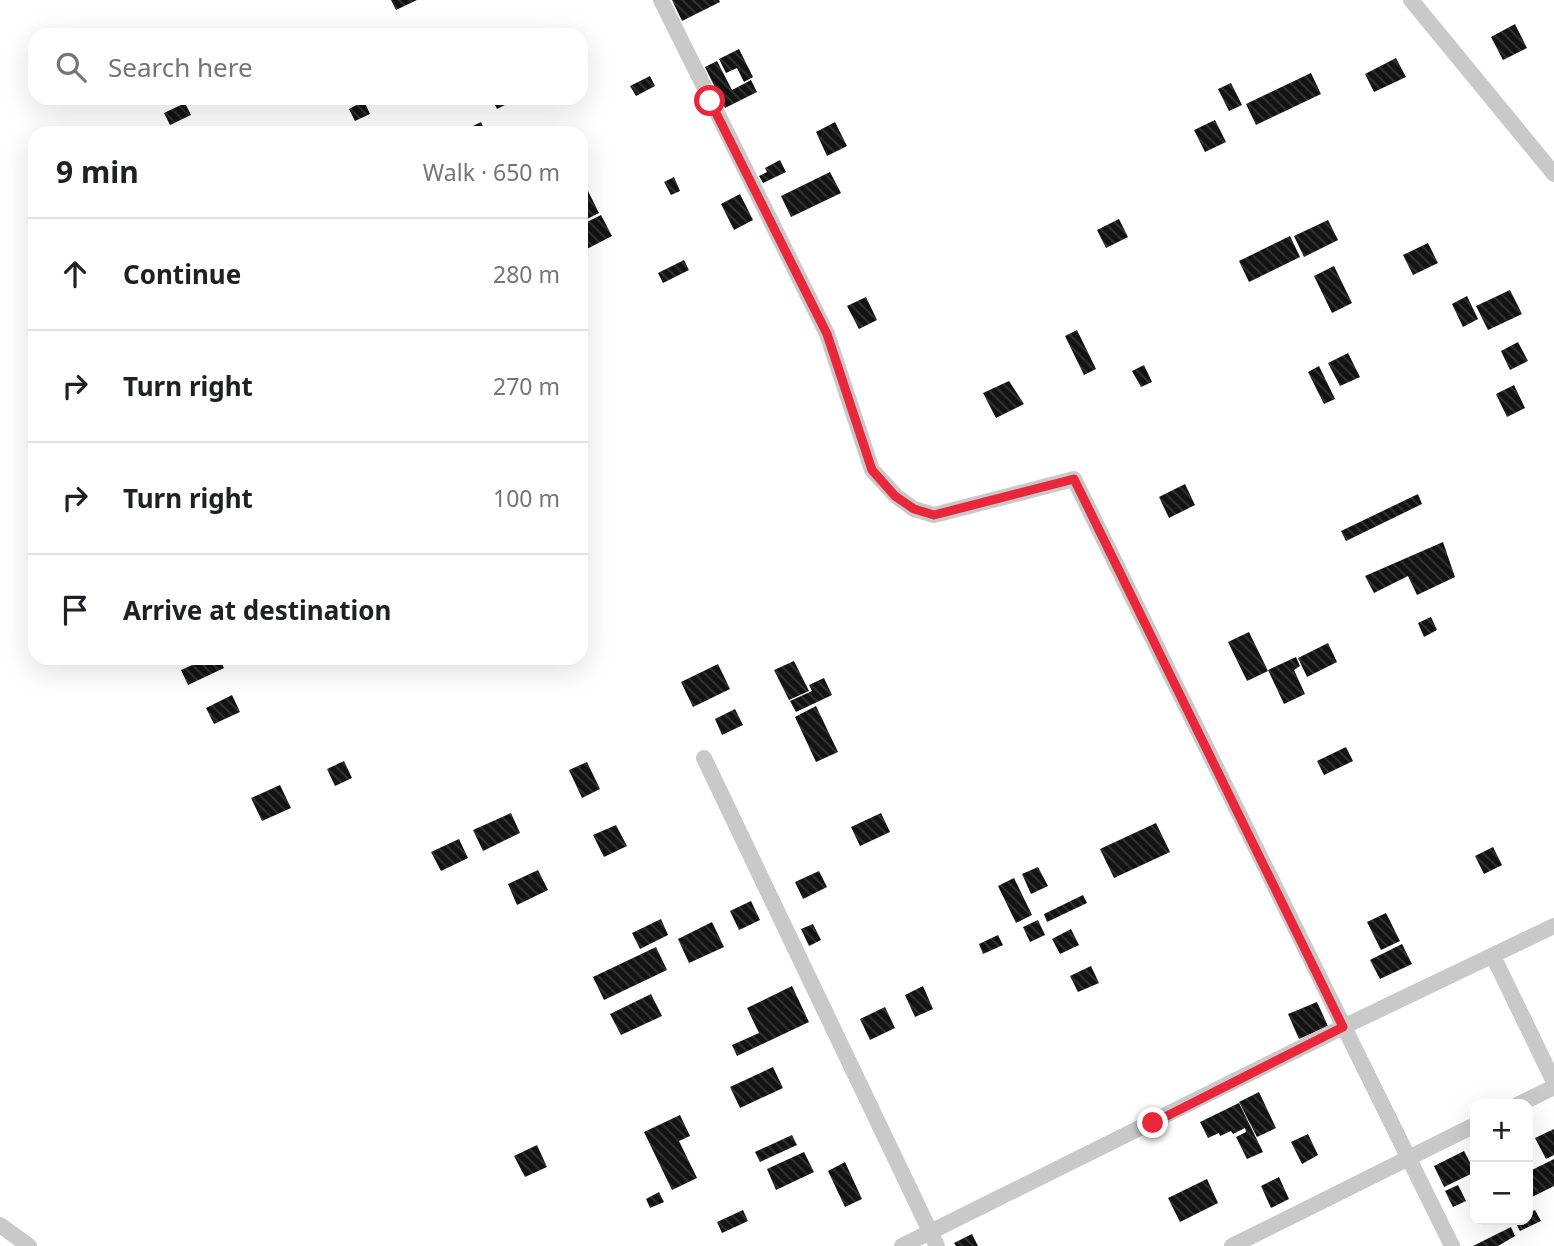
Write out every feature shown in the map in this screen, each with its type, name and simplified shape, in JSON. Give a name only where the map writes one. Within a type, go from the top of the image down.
[{"type":"street","points":[[661,0],[827,334],[872,470],[905,502],[934,515],[1074,479],[1452,1246]]},
{"type":"street","points":[[1411,0],[1554,174]]},
{"type":"street","points":[[704,758],[933,1239]]},
{"type":"street","points":[[902,1246],[933,1239],[1343,1027],[1554,926]]},
{"type":"street","points":[[1493,956],[1554,1085],[1528,1099]]},
{"type":"street","points":[[1232,1246],[1470,1127]]},
{"type":"street","points":[[0,1225],[29,1246]]},
{"type":"building","points":[[391,0],[417,0],[396,10]]},
{"type":"building","points":[[672,0],[719,0],[720,2],[682,21]]},
{"type":"building","points":[[1515,24],[1527,48],[1503,60],[1491,37]]},
{"type":"building","points":[[739,49],[753,77],[744,82],[737,68],[726,73],[719,59]]},
{"type":"building","points":[[1396,58],[1406,77],[1374,92],[1365,74]]},
{"type":"building","points":[[717,61],[732,90],[751,80],[757,92],[725,108],[705,67]]},
{"type":"building","points":[[1311,73],[1321,94],[1256,125],[1246,104]]},
{"type":"building","points":[[650,76],[655,86],[636,96],[630,86]]},
{"type":"building","points":[[1231,83],[1242,105],[1229,111],[1218,89]]},
{"type":"building","points":[[186,105],[191,115],[170,125],[164,113]]},
{"type":"building","points":[[356,105],[366,105],[370,114],[355,121],[349,109]]},
{"type":"building","points":[[1215,120],[1226,142],[1205,152],[1194,130]]},
{"type":"building","points":[[835,122],[847,146],[827,156],[816,132]]},
{"type":"building","points":[[780,160],[786,172],[763,183],[759,176],[767,172],[765,168]]},
{"type":"building","points":[[830,172],[841,193],[791,217],[781,196]]},
{"type":"building","points":[[674,177],[680,191],[671,195],[664,182]]},
{"type":"building","points":[[588,191],[599,213],[588,218]]},
{"type":"building","points":[[740,194],[753,220],[734,230],[721,204]]},
{"type":"building","points":[[601,215],[612,236],[588,248],[588,222]]},
{"type":"building","points":[[1119,219],[1128,237],[1106,248],[1097,230]]},
{"type":"building","points":[[1328,220],[1338,240],[1304,257],[1294,236]]},
{"type":"building","points":[[1290,236],[1300,257],[1249,282],[1239,261]]},
{"type":"building","points":[[1428,243],[1438,263],[1413,275],[1403,255]]},
{"type":"building","points":[[684,260],[689,270],[663,283],[658,273]]},
{"type":"building","points":[[1334,266],[1352,303],[1332,313],[1314,276]]},
{"type":"building","points":[[1510,290],[1522,314],[1488,330],[1476,306]]},
{"type":"building","points":[[1467,296],[1478,319],[1463,327],[1452,304]]},
{"type":"building","points":[[866,297],[877,320],[859,329],[847,306]]},
{"type":"building","points":[[1077,330],[1096,369],[1084,375],[1065,336]]},
{"type":"building","points":[[1518,342],[1528,361],[1510,370],[1501,351]]},
{"type":"building","points":[[1348,353],[1360,377],[1340,386],[1328,363]]},
{"type":"building","points":[[1144,365],[1152,382],[1141,387],[1132,371]]},
{"type":"building","points":[[1319,366],[1335,399],[1324,404],[1308,372]]},
{"type":"building","points":[[1009,381],[1024,404],[996,418],[983,393]]},
{"type":"building","points":[[1514,385],[1525,408],[1507,417],[1496,394]]},
{"type":"building","points":[[1185,484],[1195,505],[1169,518],[1159,497]]},
{"type":"building","points":[[1418,494],[1422,504],[1346,541],[1341,531]]},
{"type":"building","points":[[1443,542],[1455,577],[1417,595],[1408,576],[1374,593],[1365,576]]},
{"type":"building","points":[[1431,617],[1437,630],[1424,637],[1418,623]]},
{"type":"building","points":[[1249,632],[1268,671],[1247,681],[1228,642]]},
{"type":"building","points":[[1328,643],[1337,662],[1307,677],[1298,658]]},
{"type":"building","points":[[1296,657],[1300,666],[1294,670],[1305,694],[1284,704],[1268,670]]},
{"type":"building","points":[[794,661],[809,691],[789,700],[774,670]]},
{"type":"building","points":[[718,664],[730,689],[693,707],[681,682]]},
{"type":"building","points":[[192,665],[222,665],[224,668],[188,685],[181,670]]},
{"type":"building","points":[[824,678],[832,695],[796,712],[790,701],[812,691],[809,685]]},
{"type":"building","points":[[232,695],[240,712],[214,724],[206,708]]},
{"type":"building","points":[[816,706],[838,752],[816,762],[795,717]]},
{"type":"building","points":[[735,709],[743,725],[722,735],[715,719]]},
{"type":"building","points":[[1346,747],[1353,761],[1324,775],[1317,761]]},
{"type":"building","points":[[344,761],[352,778],[335,786],[327,769]]},
{"type":"building","points":[[587,762],[600,789],[582,798],[569,770]]},
{"type":"building","points":[[280,785],[291,808],[262,821],[251,798]]},
{"type":"building","points":[[511,813],[520,833],[483,851],[473,830]]},
{"type":"building","points":[[881,813],[890,832],[860,846],[851,827]]},
{"type":"building","points":[[1156,823],[1170,852],[1114,878],[1100,849]]},
{"type":"building","points":[[616,825],[627,846],[604,857],[593,835]]},
{"type":"building","points":[[459,839],[468,858],[441,871],[431,852]]},
{"type":"building","points":[[1493,847],[1502,865],[1484,874],[1475,856]]},
{"type":"building","points":[[1038,867],[1048,886],[1031,894],[1022,874]]},
{"type":"building","points":[[538,870],[548,890],[517,905],[508,884]]},
{"type":"building","points":[[819,871],[827,887],[803,899],[795,882]]},
{"type":"building","points":[[1014,878],[1032,915],[1016,923],[998,886]]},
{"type":"building","points":[[1083,895],[1087,903],[1047,922],[1044,914]]},
{"type":"building","points":[[751,901],[760,920],[739,930],[730,911]]},
{"type":"building","points":[[1386,913],[1400,941],[1381,950],[1367,922]]},
{"type":"building","points":[[661,919],[668,935],[640,949],[632,933]]},
{"type":"building","points":[[1038,920],[1045,935],[1030,942],[1023,927]]},
{"type":"building","points":[[712,922],[724,947],[689,963],[678,939]]},
{"type":"building","points":[[813,924],[821,940],[809,946],[801,929]]},
{"type":"building","points":[[1071,929],[1079,945],[1060,954],[1052,939]]},
{"type":"building","points":[[998,935],[1003,945],[983,954],[979,944]]},
{"type":"building","points":[[1402,944],[1412,964],[1380,979],[1370,960]]},
{"type":"building","points":[[656,947],[667,970],[604,1000],[593,977]]},
{"type":"building","points":[[1091,966],[1099,983],[1078,992],[1070,976]]},
{"type":"building","points":[[792,986],[809,1022],[737,1056],[732,1045],[759,1033],[747,1008]]},
{"type":"building","points":[[923,986],[933,1009],[915,1017],[905,995]]},
{"type":"building","points":[[651,994],[662,1016],[621,1035],[610,1014]]},
{"type":"building","points":[[1317,1002],[1328,1026],[1299,1039],[1288,1014]]},
{"type":"building","points":[[885,1007],[895,1028],[870,1040],[860,1019]]},
{"type":"building","points":[[773,1067],[783,1088],[740,1108],[730,1087]]},
{"type":"building","points":[[1259,1092],[1276,1128],[1257,1137],[1239,1102]]},
{"type":"building","points":[[1239,1103],[1263,1152],[1247,1159],[1236,1137],[1246,1132],[1245,1128],[1233,1134],[1231,1131],[1208,1138],[1200,1122]]},
{"type":"building","points":[[680,1115],[690,1136],[679,1141],[697,1178],[672,1190],[644,1132]]},
{"type":"building","points":[[1554,1129],[1554,1155],[1546,1159],[1535,1138]]},
{"type":"building","points":[[1308,1134],[1318,1155],[1302,1164],[1291,1142]]},
{"type":"building","points":[[792,1135],[797,1145],[760,1162],[755,1152]]},
{"type":"building","points":[[537,1145],[547,1167],[525,1177],[514,1156]]},
{"type":"building","points":[[1464,1151],[1470,1162],[1470,1174],[1444,1187],[1434,1166]]},
{"type":"building","points":[[804,1152],[814,1172],[776,1190],[767,1169]]},
{"type":"building","points":[[1554,1159],[1554,1186],[1533,1196],[1533,1170]]},
{"type":"building","points":[[845,1162],[862,1199],[845,1207],[828,1171]]},
{"type":"building","points":[[1279,1177],[1289,1199],[1271,1208],[1261,1186]]},
{"type":"building","points":[[1207,1179],[1218,1203],[1180,1222],[1168,1198]]},
{"type":"building","points":[[1458,1185],[1466,1201],[1453,1207],[1445,1191]]},
{"type":"building","points":[[659,1192],[664,1202],[650,1208],[646,1199]]},
{"type":"building","points":[[743,1210],[748,1221],[722,1233],[717,1222]]},
{"type":"building","points":[[1535,1210],[1541,1221],[1533,1225]]},
{"type":"building","points":[[1517,1225],[1533,1225],[1520,1231]]},
{"type":"building","points":[[1511,1227],[1515,1236],[1498,1246],[1473,1246]]},
{"type":"building","points":[[972,1234],[978,1246],[956,1246],[954,1243]]},
{"type":"route","points":[[710,101],[827,334],[872,470],[895,496],[914,509],[934,515],[1074,479],[1343,1027],[1153,1123]]}]
